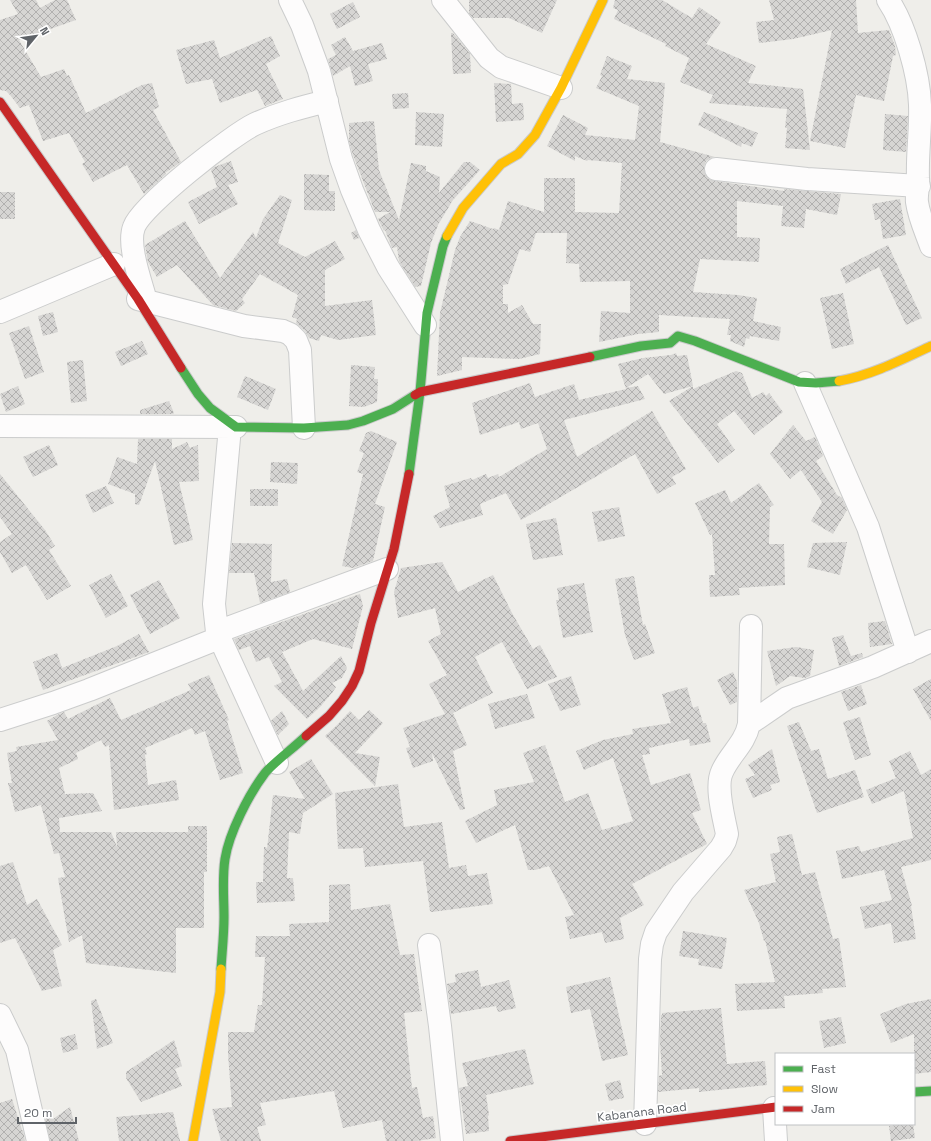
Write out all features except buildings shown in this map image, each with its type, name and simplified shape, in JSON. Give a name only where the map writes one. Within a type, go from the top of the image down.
[{"type":"street","points":[[290,0],[310,45],[327,101],[341,159],[352,190],[369,230],[388,267],[425,325]]},
{"type":"street","points":[[443,0],[489,58],[501,67],[561,88]]},
{"type":"street","points":[[193,1141],[220,992],[224,923],[224,874],[225,859],[229,842],[256,787],[266,772],[329,716],[352,686],[359,671],[371,623],[394,549],[408,480],[420,392],[425,325],[443,246],[455,219],[463,208],[501,164],[518,154],[535,135],[561,88],[603,0]]},
{"type":"street","points":[[888,0],[896,11],[902,26],[915,68],[920,104],[918,160],[919,186],[916,201],[931,246]]},
{"type":"street","points":[[142,300],[133,251],[132,237],[134,226],[140,218],[181,178],[242,130],[286,111],[327,101]]},
{"type":"street","points":[[0,102],[114,264],[142,300],[198,394],[210,408],[233,427]]},
{"type":"street","points":[[716,169],[807,179],[919,186]]},
{"type":"street","points":[[0,312],[114,264]]},
{"type":"street","points":[[142,300],[244,326],[283,331],[290,334],[296,340],[300,350],[304,428]]},
{"type":"street","points":[[0,426],[304,428],[348,425],[363,421],[393,409],[420,392],[642,346],[670,343],[678,336],[695,341],[799,382],[814,384],[833,382],[871,373],[931,346]]},
{"type":"street","points":[[805,383],[868,527],[908,652]]},
{"type":"street","points":[[233,427],[214,604],[218,635],[277,763]]},
{"type":"street","points":[[0,720],[89,690],[218,635],[387,569]]},
{"type":"street","points":[[645,1124],[650,959],[652,944],[656,932],[683,892],[721,848],[725,841],[727,834],[719,782],[722,772],[747,734],[749,724],[750,626]]},
{"type":"street","points":[[749,724],[787,698],[848,677],[908,652],[931,640]]},
{"type":"street","points":[[429,945],[440,1026],[452,1141]]},
{"type":"street","points":[[0,1015],[17,1050],[38,1141]]},
{"type":"street","points":[[915,1092],[931,1091]]},
{"type":"street","name":"Kabanana Road","points":[[510,1141],[775,1108]]},
{"type":"street","points":[[776,1125],[776,1141]]},
{"type":"traffic: fast","points":[[409,474],[420,392],[427,313],[443,246],[447,236]]},
{"type":"traffic: fast","points":[[590,357],[641,346],[670,343],[678,336],[695,341],[799,382],[816,383],[839,381]]},
{"type":"traffic: fast","points":[[181,368],[198,394],[210,408],[236,427],[304,428],[348,425],[363,421],[393,409],[415,395]]},
{"type":"traffic: fast","points":[[221,969],[224,924],[224,866],[227,849],[235,826],[246,803],[265,773],[306,736]]},
{"type":"traffic: fast","points":[[915,1092],[931,1091]]},
{"type":"traffic: slow","points":[[447,236],[463,208],[501,164],[518,154],[535,135],[561,88],[603,0]]},
{"type":"traffic: slow","points":[[839,381],[875,371],[931,346]]},
{"type":"traffic: slow","points":[[193,1141],[220,992],[221,969]]},
{"type":"traffic: jam","points":[[0,102],[138,299],[181,368]]},
{"type":"traffic: jam","points":[[415,395],[420,392],[590,357]]},
{"type":"traffic: jam","points":[[306,736],[329,716],[342,701],[352,686],[359,671],[371,623],[394,549],[409,474]]},
{"type":"traffic: jam","points":[[510,1141],[775,1107]]}]
